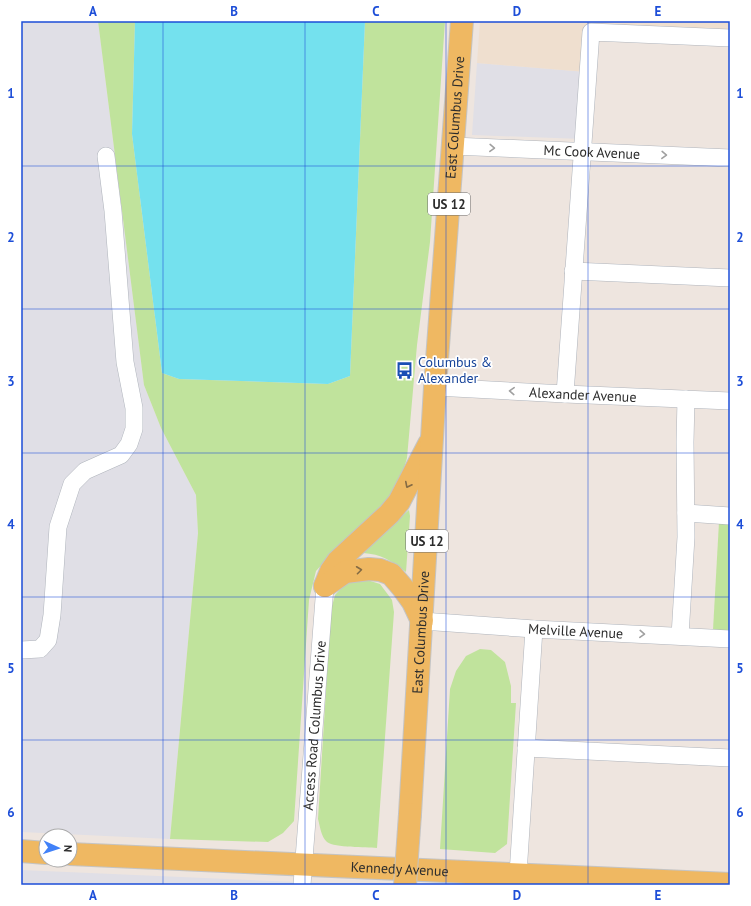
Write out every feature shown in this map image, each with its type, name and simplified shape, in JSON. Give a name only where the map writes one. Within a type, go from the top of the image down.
[{"type":"main road","name":"East Columbus Drive","points":[[405,885],[435,386],[462,21]]},
{"type":"main road","points":[[325,586],[331,571],[338,561],[389,514],[398,502],[433,438]]},
{"type":"main road","points":[[325,586],[345,572],[369,569],[380,570],[391,574],[403,588],[413,602],[422,621]]},
{"type":"main road","points":[[21,851],[38,852]]},
{"type":"main road","name":"Kennedy Avenue","points":[[78,855],[302,875],[518,874],[730,884]]},
{"type":"street","points":[[565,394],[591,32],[730,38]]},
{"type":"street","name":"Mc Cook Avenue","points":[[453,146],[730,158]]},
{"type":"street","points":[[21,650],[40,649],[48,640],[52,615],[58,527],[72,484],[85,471],[121,455],[129,444],[134,429],[134,408],[125,362],[113,211],[106,156]]},
{"type":"street","points":[[573,271],[730,278]]},
{"type":"street","name":"Alexander Avenue","points":[[435,386],[565,394],[730,401]]},
{"type":"street","points":[[680,636],[686,537],[686,399]]},
{"type":"street","points":[[686,513],[730,516]]},
{"type":"street","name":"Access Road Columbus Drive","points":[[302,875],[325,586]]},
{"type":"street","name":"Melville Avenue","points":[[422,621],[534,629],[730,639]]},
{"type":"street","points":[[518,874],[534,629]]},
{"type":"street","points":[[526,748],[730,758]]},
{"type":"shaded area","points":[[21,21],[98,21],[144,385],[161,428],[196,495],[198,533],[170,839],[78,835],[78,828],[38,828],[38,833],[21,832]]},
{"type":"shaded area","points":[[480,21],[730,21],[730,38],[591,32],[587,72],[477,63]]},
{"type":"shaded area","points":[[477,63],[587,72],[582,139],[472,135]]},
{"type":"shaded area","points":[[21,870],[320,883],[320,885],[21,885]]},
{"type":"green space","points":[[98,21],[135,21],[132,134],[162,373],[179,379],[328,384],[350,376],[365,21],[445,21],[430,242],[417,345],[407,458],[398,489],[370,518],[335,550],[316,571],[309,600],[294,821],[283,833],[268,842],[170,839],[198,533],[196,495],[161,428],[144,385]]},
{"type":"green space","points":[[409,510],[410,516],[406,572],[386,559],[363,553],[365,549]]},
{"type":"green space","points":[[719,522],[730,522],[730,631],[713,630]]},
{"type":"green space","points":[[364,579],[380,584],[392,600],[394,612],[377,848],[331,844],[325,840],[318,819],[331,610],[335,595],[346,583]]},
{"type":"green space","points":[[480,649],[491,650],[505,662],[511,686],[511,703],[516,703],[507,844],[495,853],[440,849],[450,689],[456,671],[466,656]]},
{"type":"water","points":[[135,21],[365,21],[350,376],[328,384],[179,379],[162,373],[132,134]]},
{"type":"place","name":"Columbus & Alexander","points":[[405,370]]}]
